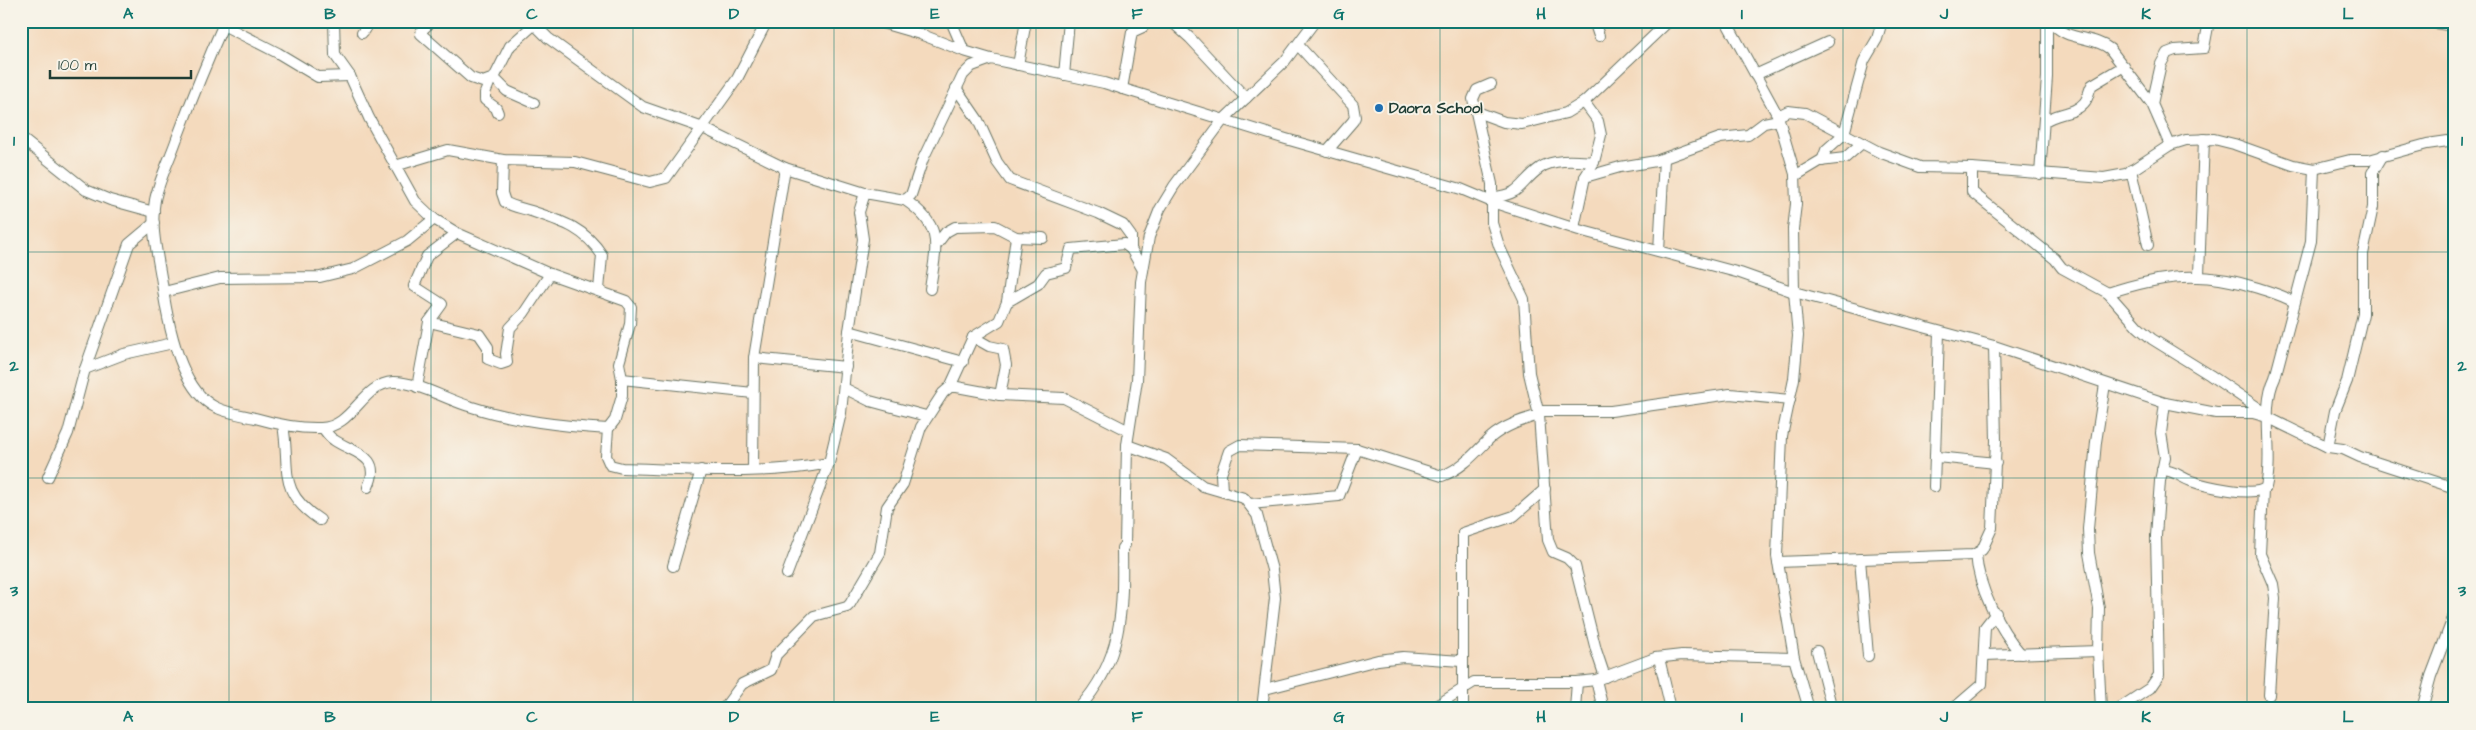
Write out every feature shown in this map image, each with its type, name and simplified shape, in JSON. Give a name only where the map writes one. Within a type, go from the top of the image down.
[{"type":"street","points":[[334,21],[335,55],[350,76],[395,166],[415,201],[434,219],[457,232],[550,274],[626,301],[631,307],[630,324],[619,363],[622,379],[622,396],[616,420],[608,429],[606,456],[610,465],[613,467],[701,470],[807,467],[829,463]]},
{"type":"street","points":[[362,33],[370,21]]},
{"type":"street","points":[[432,21],[421,31],[422,35],[471,78],[483,82],[492,80],[507,91],[534,103]]},
{"type":"street","points":[[395,166],[448,150],[504,160],[575,162],[632,178],[659,182],[666,178],[738,79],[767,21]]},
{"type":"street","points":[[875,21],[920,34],[990,59],[1122,89],[1461,189],[1574,228],[1740,273],[1794,292],[1994,346],[2165,403],[2216,413],[2253,413],[2268,416]]},
{"type":"street","points":[[951,21],[964,51]]},
{"type":"street","points":[[1018,65],[1026,21]]},
{"type":"street","points":[[1064,75],[1069,21]]},
{"type":"street","points":[[1122,89],[1132,32],[1143,27],[1144,21]]},
{"type":"street","points":[[1171,21],[1190,38],[1246,98]]},
{"type":"street","points":[[1078,709],[1087,699],[1110,659],[1121,624],[1127,445],[1137,380],[1142,270],[1149,237],[1160,209],[1223,120],[1298,45],[1315,21]]},
{"type":"street","points":[[1594,21],[1599,36]]},
{"type":"street","points":[[1477,112],[1504,122],[1522,124],[1566,113],[1584,102],[1669,21]]},
{"type":"street","points":[[1726,21],[1779,118],[1795,176],[1794,292],[1798,336],[1790,400],[1782,436],[1778,562],[1794,658],[1809,709]]},
{"type":"street","points":[[1822,161],[1826,150],[1844,134],[1864,60],[1878,39],[1882,21]]},
{"type":"street","points":[[2040,174],[2044,122],[2047,21]]},
{"type":"street","points":[[2051,21],[2058,29],[2073,37],[2106,46],[2124,66],[2152,104],[2170,145]]},
{"type":"street","points":[[2152,104],[2161,64],[2167,53],[2175,50],[2204,48],[2209,21]]},
{"type":"street","points":[[2420,21],[2455,26]]},
{"type":"street","points":[[350,76],[318,76],[224,23],[189,103],[158,188],[154,212],[164,292],[173,343],[182,366],[206,401],[228,412],[283,425],[323,428],[346,418],[375,388],[382,384],[403,383],[473,408],[544,423],[608,429]]},
{"type":"street","points":[[498,113],[496,108],[484,100],[492,80],[510,46],[537,23],[548,38],[635,102],[656,112],[703,128],[785,168],[865,193],[905,200],[920,211],[934,231],[936,245],[930,289]]},
{"type":"street","points":[[1755,75],[1828,42]]},
{"type":"street","points":[[1298,45],[1353,105],[1355,117],[1353,121],[1327,151]]},
{"type":"street","points":[[905,200],[911,195],[923,159],[956,88],[968,68],[990,59]]},
{"type":"street","points":[[2044,122],[2052,115],[2080,107],[2086,100],[2092,85],[2124,66]]},
{"type":"street","points":[[1492,84],[1477,90],[1473,96],[1486,150],[1492,199],[1492,223],[1497,239],[1524,299],[1529,373],[1539,413],[1550,546],[1553,552],[1567,558],[1576,566],[1596,650],[1601,678],[1603,709]]},
{"type":"street","points":[[956,88],[978,120],[997,162],[1010,180],[1098,213],[1123,225],[1131,236],[1131,250]]},
{"type":"street","points":[[1574,228],[1585,178],[1594,162],[1601,130],[1598,121],[1584,102]]},
{"type":"street","points":[[1585,178],[1620,167],[1664,159],[1720,138],[1748,135],[1764,123],[1779,118],[1788,111],[1796,111],[1886,155],[1920,166],[2104,178],[2117,177],[2170,145],[2186,140],[2204,139],[2234,144],[2293,165],[2314,170],[2350,160],[2369,160],[2383,155],[2455,140]]},
{"type":"street","points":[[21,138],[86,190],[120,203],[154,212]]},
{"type":"street","points":[[2199,275],[2204,139]]},
{"type":"street","points":[[1795,176],[1822,161],[1845,158],[1862,143]]},
{"type":"street","points":[[2328,447],[2335,411],[2346,381],[2363,314],[2363,254],[2373,207],[2373,172],[2383,155]]},
{"type":"street","points":[[1659,252],[1664,159]]},
{"type":"street","points":[[504,160],[502,193],[505,202],[566,224],[580,230],[589,238],[602,255],[599,290]]},
{"type":"street","points":[[1492,199],[1513,194],[1547,164],[1570,161],[1594,162]]},
{"type":"street","points":[[753,469],[754,358],[785,168]]},
{"type":"street","points":[[1972,168],[1972,192],[2055,259],[2062,268],[2108,292],[2138,327],[2152,339],[2210,374],[2268,416],[2328,447],[2343,449],[2360,457],[2454,484]]},
{"type":"street","points":[[2131,170],[2148,245]]},
{"type":"street","points":[[2269,695],[2275,598],[2273,584],[2260,554],[2263,490],[2266,487],[2270,471],[2268,416],[2270,388],[2275,378],[2311,240],[2314,170]]},
{"type":"street","points":[[787,574],[829,463],[844,388],[849,331],[863,239],[859,212],[865,193]]},
{"type":"street","points":[[164,292],[220,278],[320,276],[353,269],[407,241],[434,219]]},
{"type":"street","points":[[48,477],[68,433],[85,369],[129,244],[154,223]]},
{"type":"street","points":[[936,245],[946,232],[955,227],[995,226],[1016,237],[1043,238]]},
{"type":"street","points":[[417,387],[430,322],[442,306],[441,302],[414,286],[427,256],[457,232]]},
{"type":"street","points":[[725,707],[742,684],[771,670],[776,655],[814,616],[847,607],[850,604],[880,553],[888,507],[903,484],[926,416],[950,387],[973,337],[999,320],[1007,302],[1016,237]]},
{"type":"street","points":[[1007,302],[1038,284],[1046,273],[1066,268],[1071,249],[1118,243],[1124,244],[1131,250],[1142,270]]},
{"type":"street","points":[[430,322],[479,334],[488,347],[488,358],[501,364],[507,362],[506,354],[510,328],[524,313],[550,274]]},
{"type":"street","points":[[2108,292],[2155,279],[2199,275],[2241,282],[2285,296],[2294,302]]},
{"type":"street","points":[[849,331],[963,362]]},
{"type":"street","points":[[1934,487],[1937,457],[1939,332]]},
{"type":"street","points":[[973,337],[989,346],[1003,348],[1006,365],[1000,396]]},
{"type":"street","points":[[85,369],[124,354],[173,343]]},
{"type":"street","points":[[1778,562],[1976,554],[1984,546],[1992,528],[1996,463],[1994,346]]},
{"type":"street","points":[[754,358],[846,368]]},
{"type":"street","points":[[622,379],[753,394]]},
{"type":"street","points":[[2101,709],[2098,651],[2099,608],[2089,553],[2088,529],[2096,442],[2105,384]]},
{"type":"street","points":[[950,387],[1000,396],[1064,398],[1129,430]]},
{"type":"street","points":[[844,388],[870,401],[926,416]]},
{"type":"street","points":[[1222,491],[1221,474],[1229,451],[1240,445],[1357,449],[1444,476],[1474,457],[1491,438],[1505,428],[1539,413],[1611,411],[1730,394],[1790,400]]},
{"type":"street","points":[[2118,709],[2150,688],[2158,676],[2156,536],[2162,470],[2165,457],[2161,433],[2165,403]]},
{"type":"street","points":[[283,425],[291,494],[306,511],[320,520]]},
{"type":"street","points":[[323,428],[332,439],[364,455],[369,461],[372,471],[368,487]]},
{"type":"street","points":[[1127,445],[1166,459],[1203,486],[1235,494],[1250,504],[1262,527],[1274,584],[1274,613],[1262,709]]},
{"type":"street","points":[[1250,504],[1338,496],[1357,449]]},
{"type":"street","points":[[1937,457],[1996,463]]},
{"type":"street","points":[[674,566],[701,470]]},
{"type":"street","points":[[2162,470],[2170,470],[2191,481],[2213,487],[2256,492],[2263,490]]},
{"type":"street","points":[[1463,709],[1461,661],[1463,533],[1514,516],[1545,489]]},
{"type":"street","points":[[1976,554],[1978,575],[2013,645],[2021,654]]},
{"type":"street","points":[[1860,559],[1868,656]]},
{"type":"street","points":[[1953,709],[1982,684],[1985,627],[1996,613]]},
{"type":"street","points":[[2422,709],[2431,676],[2455,613]]},
{"type":"street","points":[[1817,651],[1832,709]]},
{"type":"street","points":[[1985,655],[2098,651]]},
{"type":"street","points":[[1432,709],[1469,684],[1480,681],[1578,682],[1601,678],[1636,664],[1659,658],[1682,655],[1794,658]]},
{"type":"street","points":[[1264,689],[1378,660],[1403,657],[1461,661]]},
{"type":"street","points":[[1659,658],[1671,709]]},
{"type":"street","points":[[1575,709],[1578,682]]},
{"type":"place","name":"Daora School","points":[[1379,108]]}]
